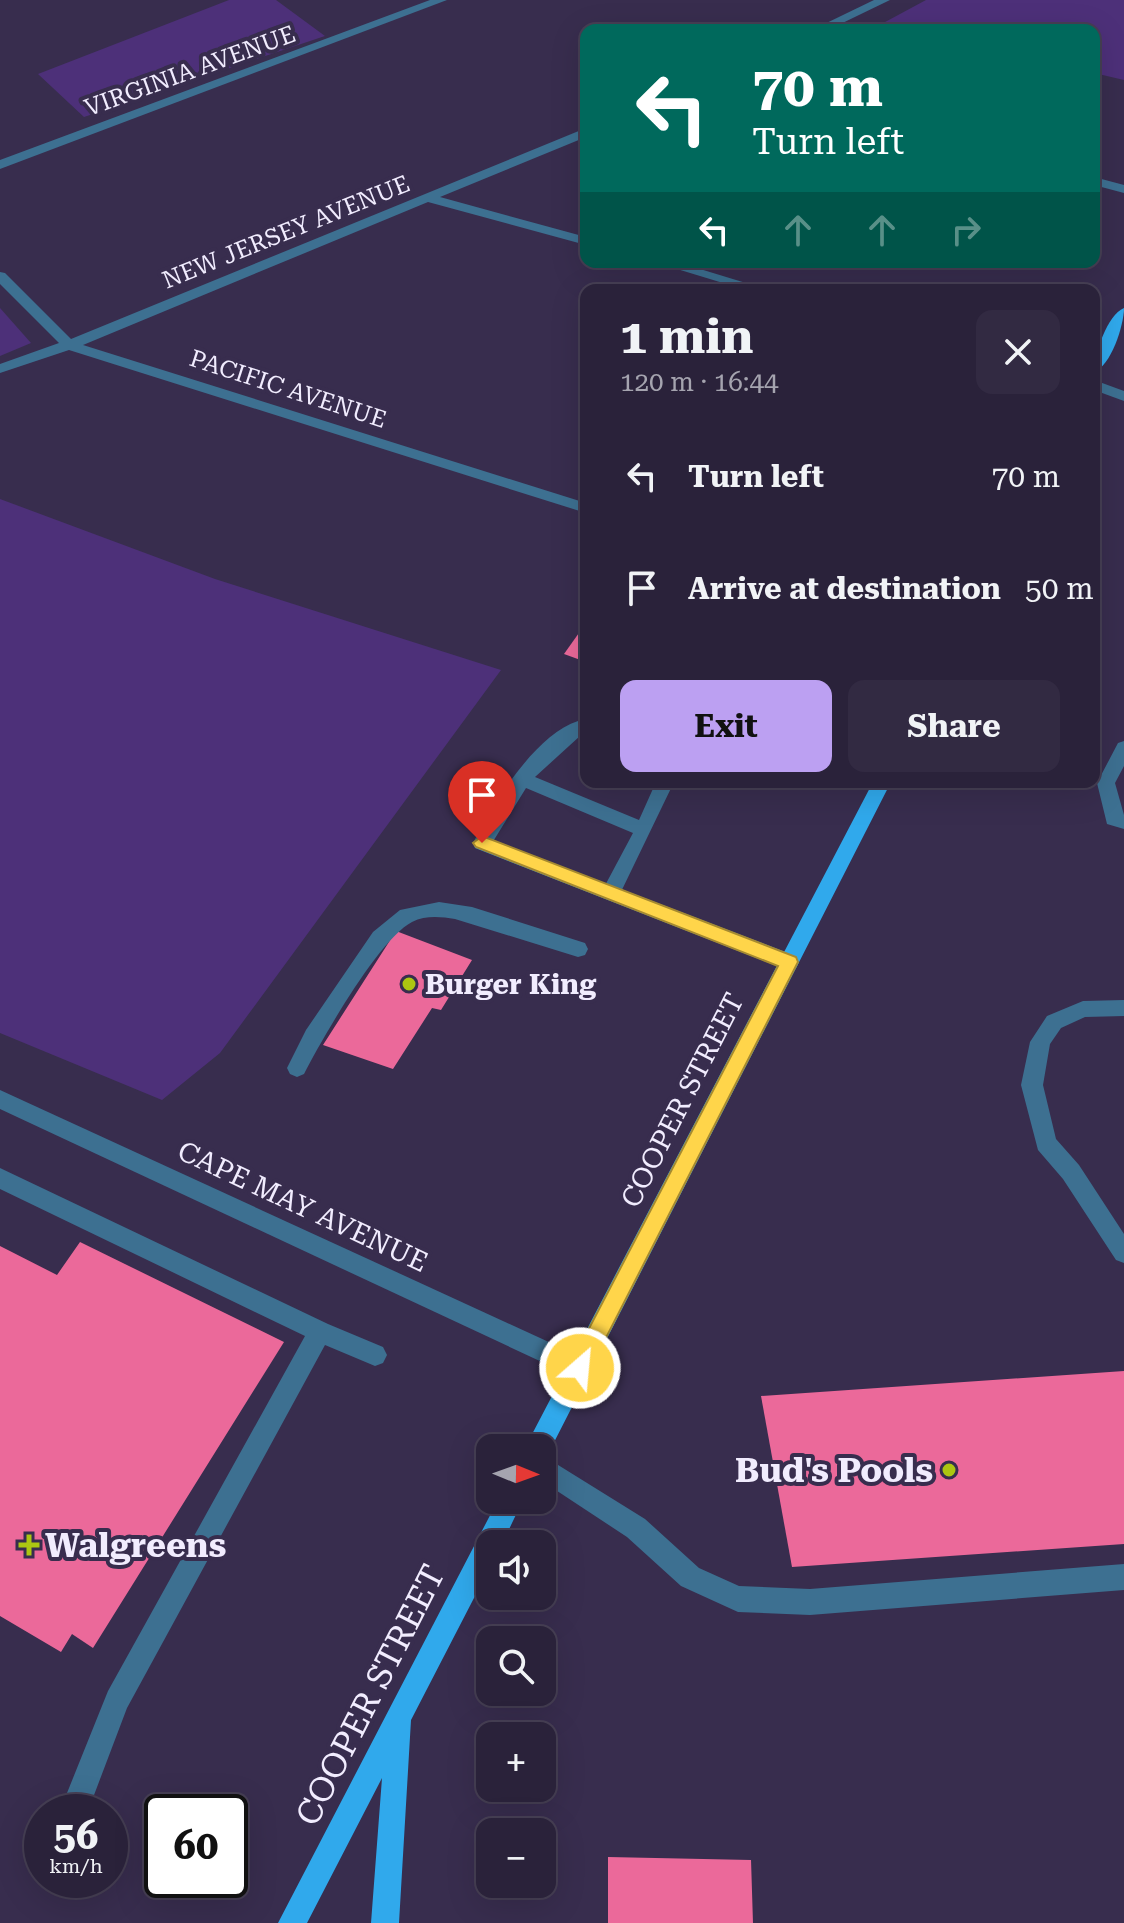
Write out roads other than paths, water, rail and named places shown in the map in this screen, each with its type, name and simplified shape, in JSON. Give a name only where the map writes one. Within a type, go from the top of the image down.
[{"type":"main road","points":[[1100,357],[1124,312]]},
{"type":"main road","name":"COOPER STREET","points":[[545,1434],[879,788]]},
{"type":"main road","name":"COOPER STREET","points":[[292,1923],[504,1514]]},
{"type":"main road","points":[[385,1923],[399,1716]]},
{"type":"street","name":"VIRGINIA AVENUE","points":[[0,165],[441,0]]},
{"type":"street","points":[[831,24],[884,0]]},
{"type":"street","name":"NEW JERSEY AVENUE","points":[[0,369],[69,345],[580,135]]},
{"type":"street","points":[[1100,183],[1124,189]]},
{"type":"street","points":[[428,198],[580,239]]},
{"type":"street","points":[[683,268],[740,284]]},
{"type":"street","name":"PACIFIC AVENUE","points":[[0,276],[69,345],[580,506]]},
{"type":"street","points":[[1100,387],[1124,396]]},
{"type":"street","points":[[580,729],[553,744],[499,809],[482,843],[789,962]]},
{"type":"street","points":[[1124,748],[1106,783],[1114,819],[1124,822]]},
{"type":"street","points":[[523,779],[644,830]]},
{"type":"street","points":[[611,893],[662,788]]},
{"type":"street","points":[[297,1068],[313,1036],[389,925],[407,915],[442,908],[459,910],[578,949]]},
{"type":"street","points":[[1124,1008],[1083,1009],[1054,1022],[1040,1042],[1032,1085],[1046,1143],[1071,1172],[1124,1253]]},
{"type":"street","name":"CAPE MAY AVENUE","points":[[0,1099],[580,1368]]},
{"type":"street","points":[[0,1178],[320,1332],[375,1355]]},
{"type":"street","points":[[81,1793],[117,1700],[320,1332]]},
{"type":"street","points":[[556,1476],[636,1528],[690,1577],[738,1599],[810,1602],[1124,1577]]},
{"type":"place","name":"Burger King","points":[[409,984]]},
{"type":"place","name":"Bud's Pools","points":[[949,1470]]},
{"type":"place","name":"Walgreens","points":[[29,1545]]}]
